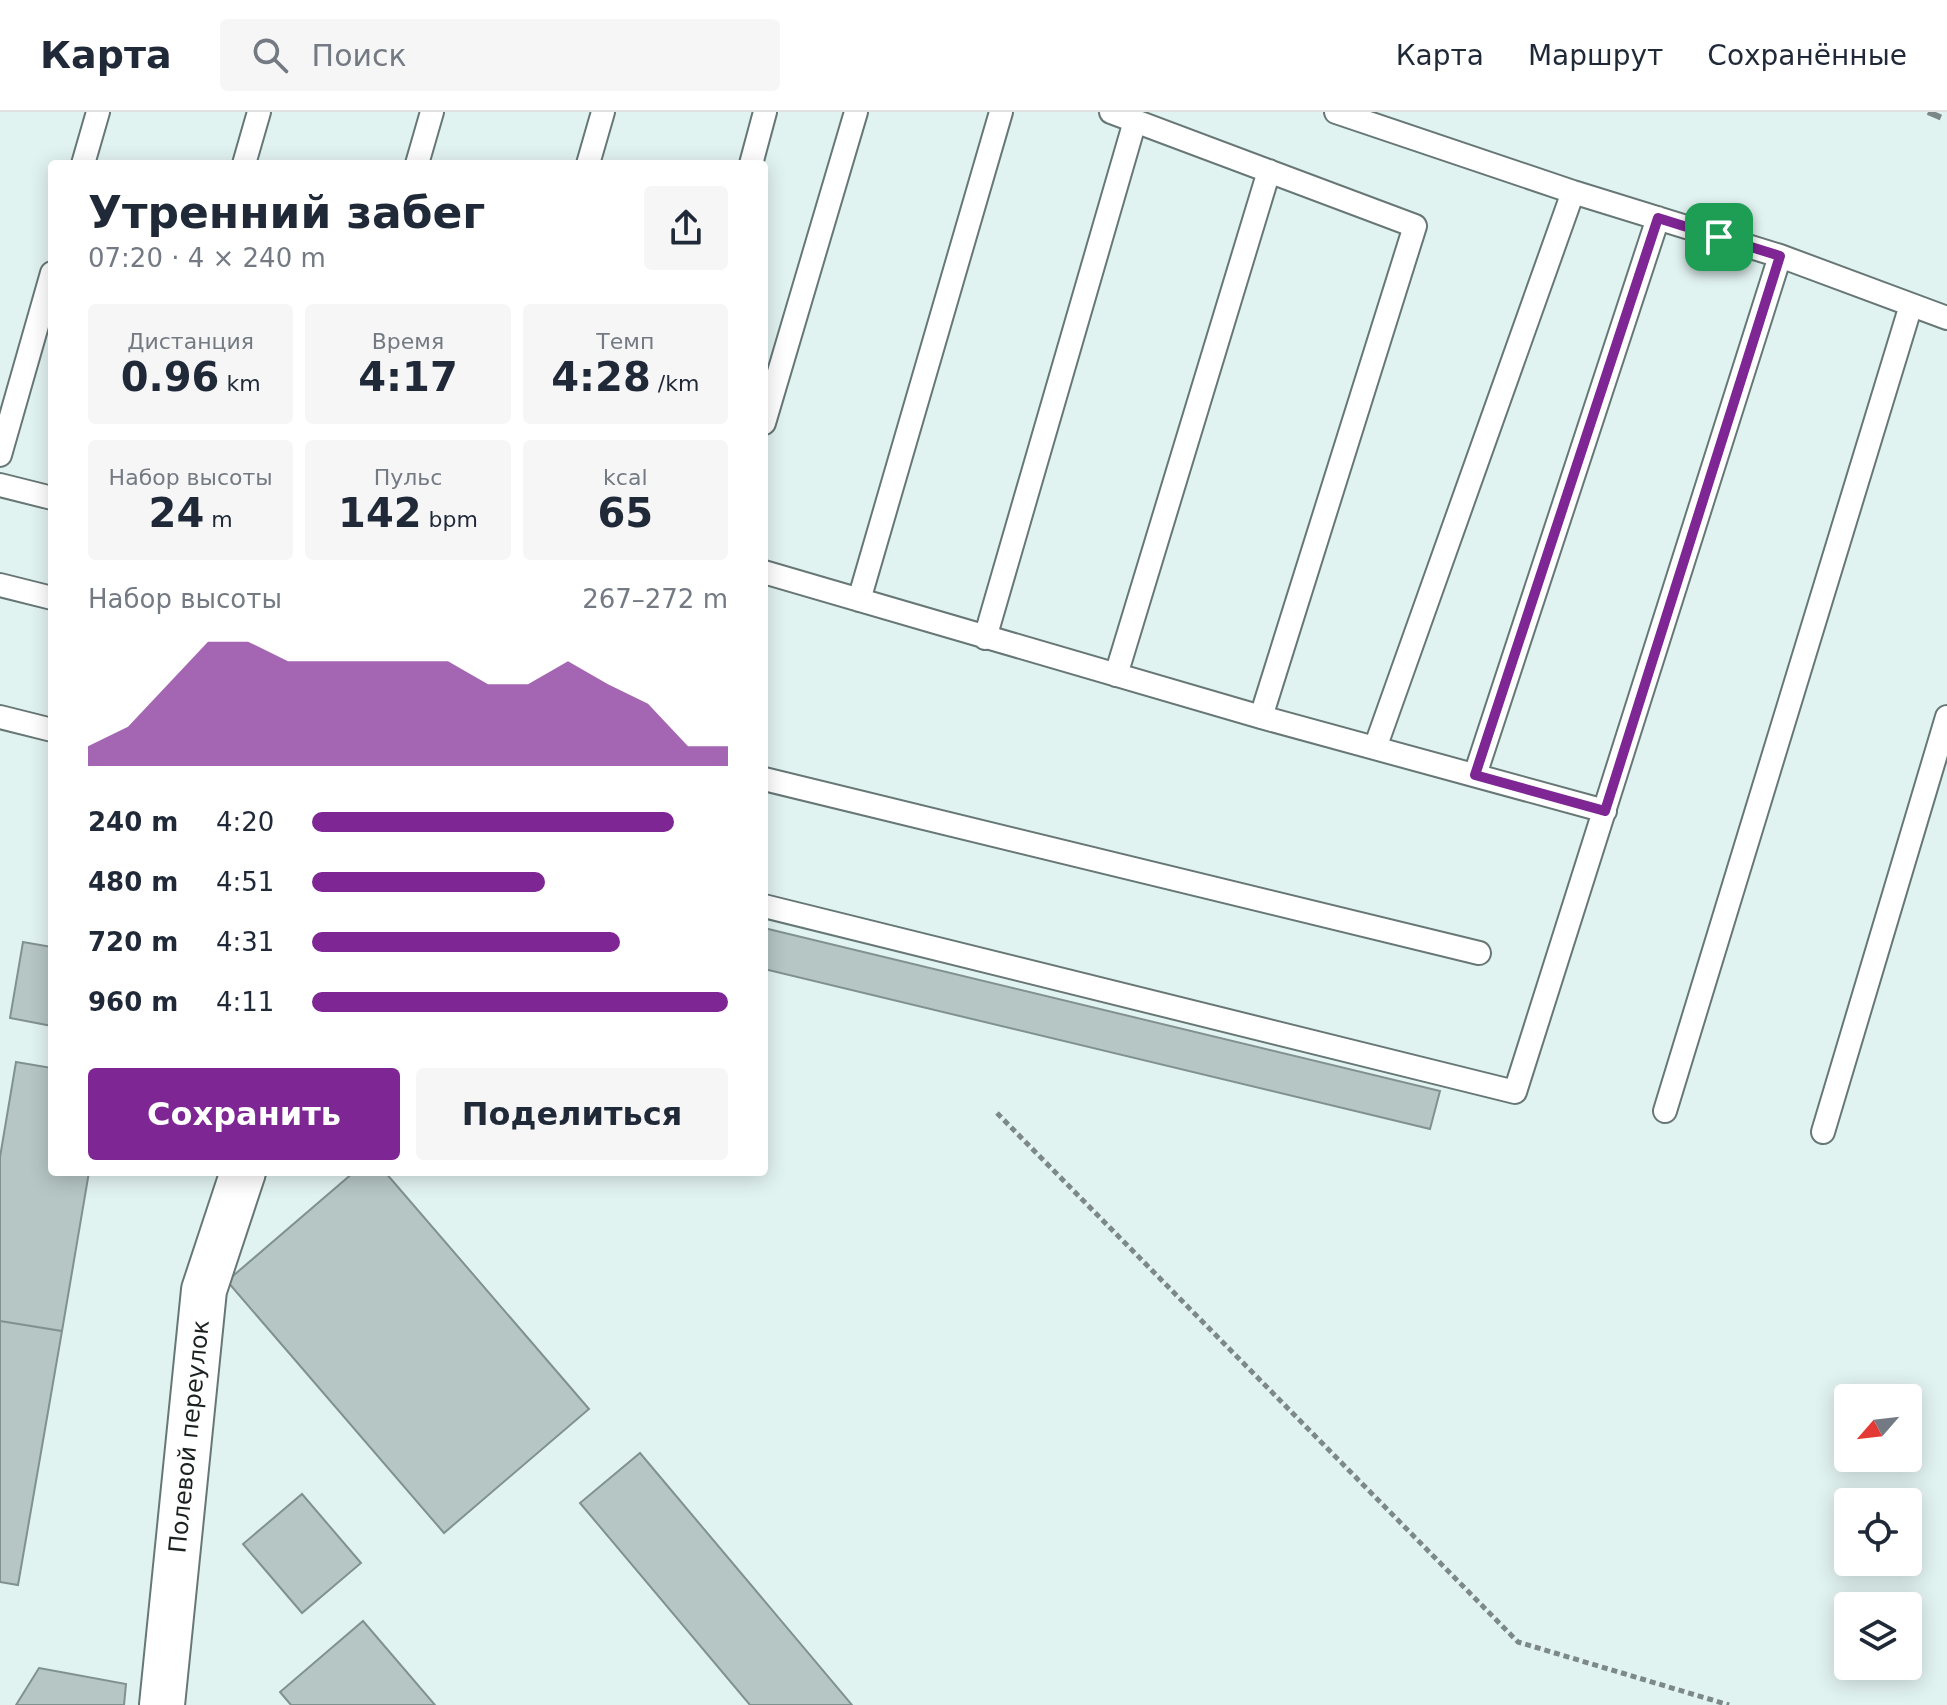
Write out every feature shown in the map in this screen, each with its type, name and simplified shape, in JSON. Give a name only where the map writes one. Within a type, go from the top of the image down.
[{"type":"street","name":"Полевой переулок","points":[[162,1705],[204,1290],[242,1176]]},
{"type":"lane","points":[[84,160],[98,112]]},
{"type":"lane","points":[[245,160],[259,112]]},
{"type":"lane","points":[[418,160],[432,112]]},
{"type":"lane","points":[[589,160],[603,112]]},
{"type":"lane","points":[[752,160],[765,112]]},
{"type":"lane","points":[[768,409],[856,112]]},
{"type":"lane","points":[[859,600],[1001,112]]},
{"type":"lane","points":[[1111,112],[1415,226],[1261,717]]},
{"type":"lane","points":[[1336,112],[1573,192],[1780,256],[1947,318]]},
{"type":"lane","points":[[985,638],[1135,121]]},
{"type":"lane","points":[[1116,675],[1269,171]]},
{"type":"lane","points":[[1375,748],[1573,192]]},
{"type":"lane","points":[[1475,775],[1658,218]]},
{"type":"lane","points":[[768,907],[1515,1092],[1780,256]]},
{"type":"lane","points":[[0,455],[48,287]]},
{"type":"lane","points":[[1665,1111],[1911,305]]},
{"type":"lane","points":[[0,485],[48,497]]},
{"type":"lane","points":[[768,573],[1261,717],[1605,811]]},
{"type":"lane","points":[[0,585],[48,597]]},
{"type":"lane","points":[[0,717],[48,729]]},
{"type":"lane","points":[[1823,1132],[1947,717]]},
{"type":"lane","points":[[768,780],[1479,953]]},
{"type":"path","points":[[997,1113],[1518,1642],[1729,1705]]},
{"type":"building","points":[[768,929],[1440,1091],[1430,1129],[768,970]]},
{"type":"building","points":[[23,942],[48,946],[48,1025],[10,1018]]},
{"type":"building","points":[[16,1062],[48,1067],[48,1176],[88,1176],[62,1331],[0,1321],[0,1157]]},
{"type":"building","points":[[349,1176],[388,1176],[589,1409],[444,1533],[227,1281]]},
{"type":"building","points":[[0,1321],[62,1331],[18,1585],[0,1582]]},
{"type":"building","points":[[640,1453],[852,1705],[750,1705],[580,1503]]},
{"type":"building","points":[[302,1494],[361,1563],[302,1613],[243,1544]]},
{"type":"building","points":[[363,1621],[435,1705],[291,1705],[280,1692]]},
{"type":"building","points":[[39,1668],[126,1684],[124,1705],[16,1705]]},
{"type":"railway","points":[[1928,112],[1947,120]]},
{"type":"route","points":[[1658,218],[1719,237],[1780,256],[1605,811],[1475,775],[1658,218]]}]
